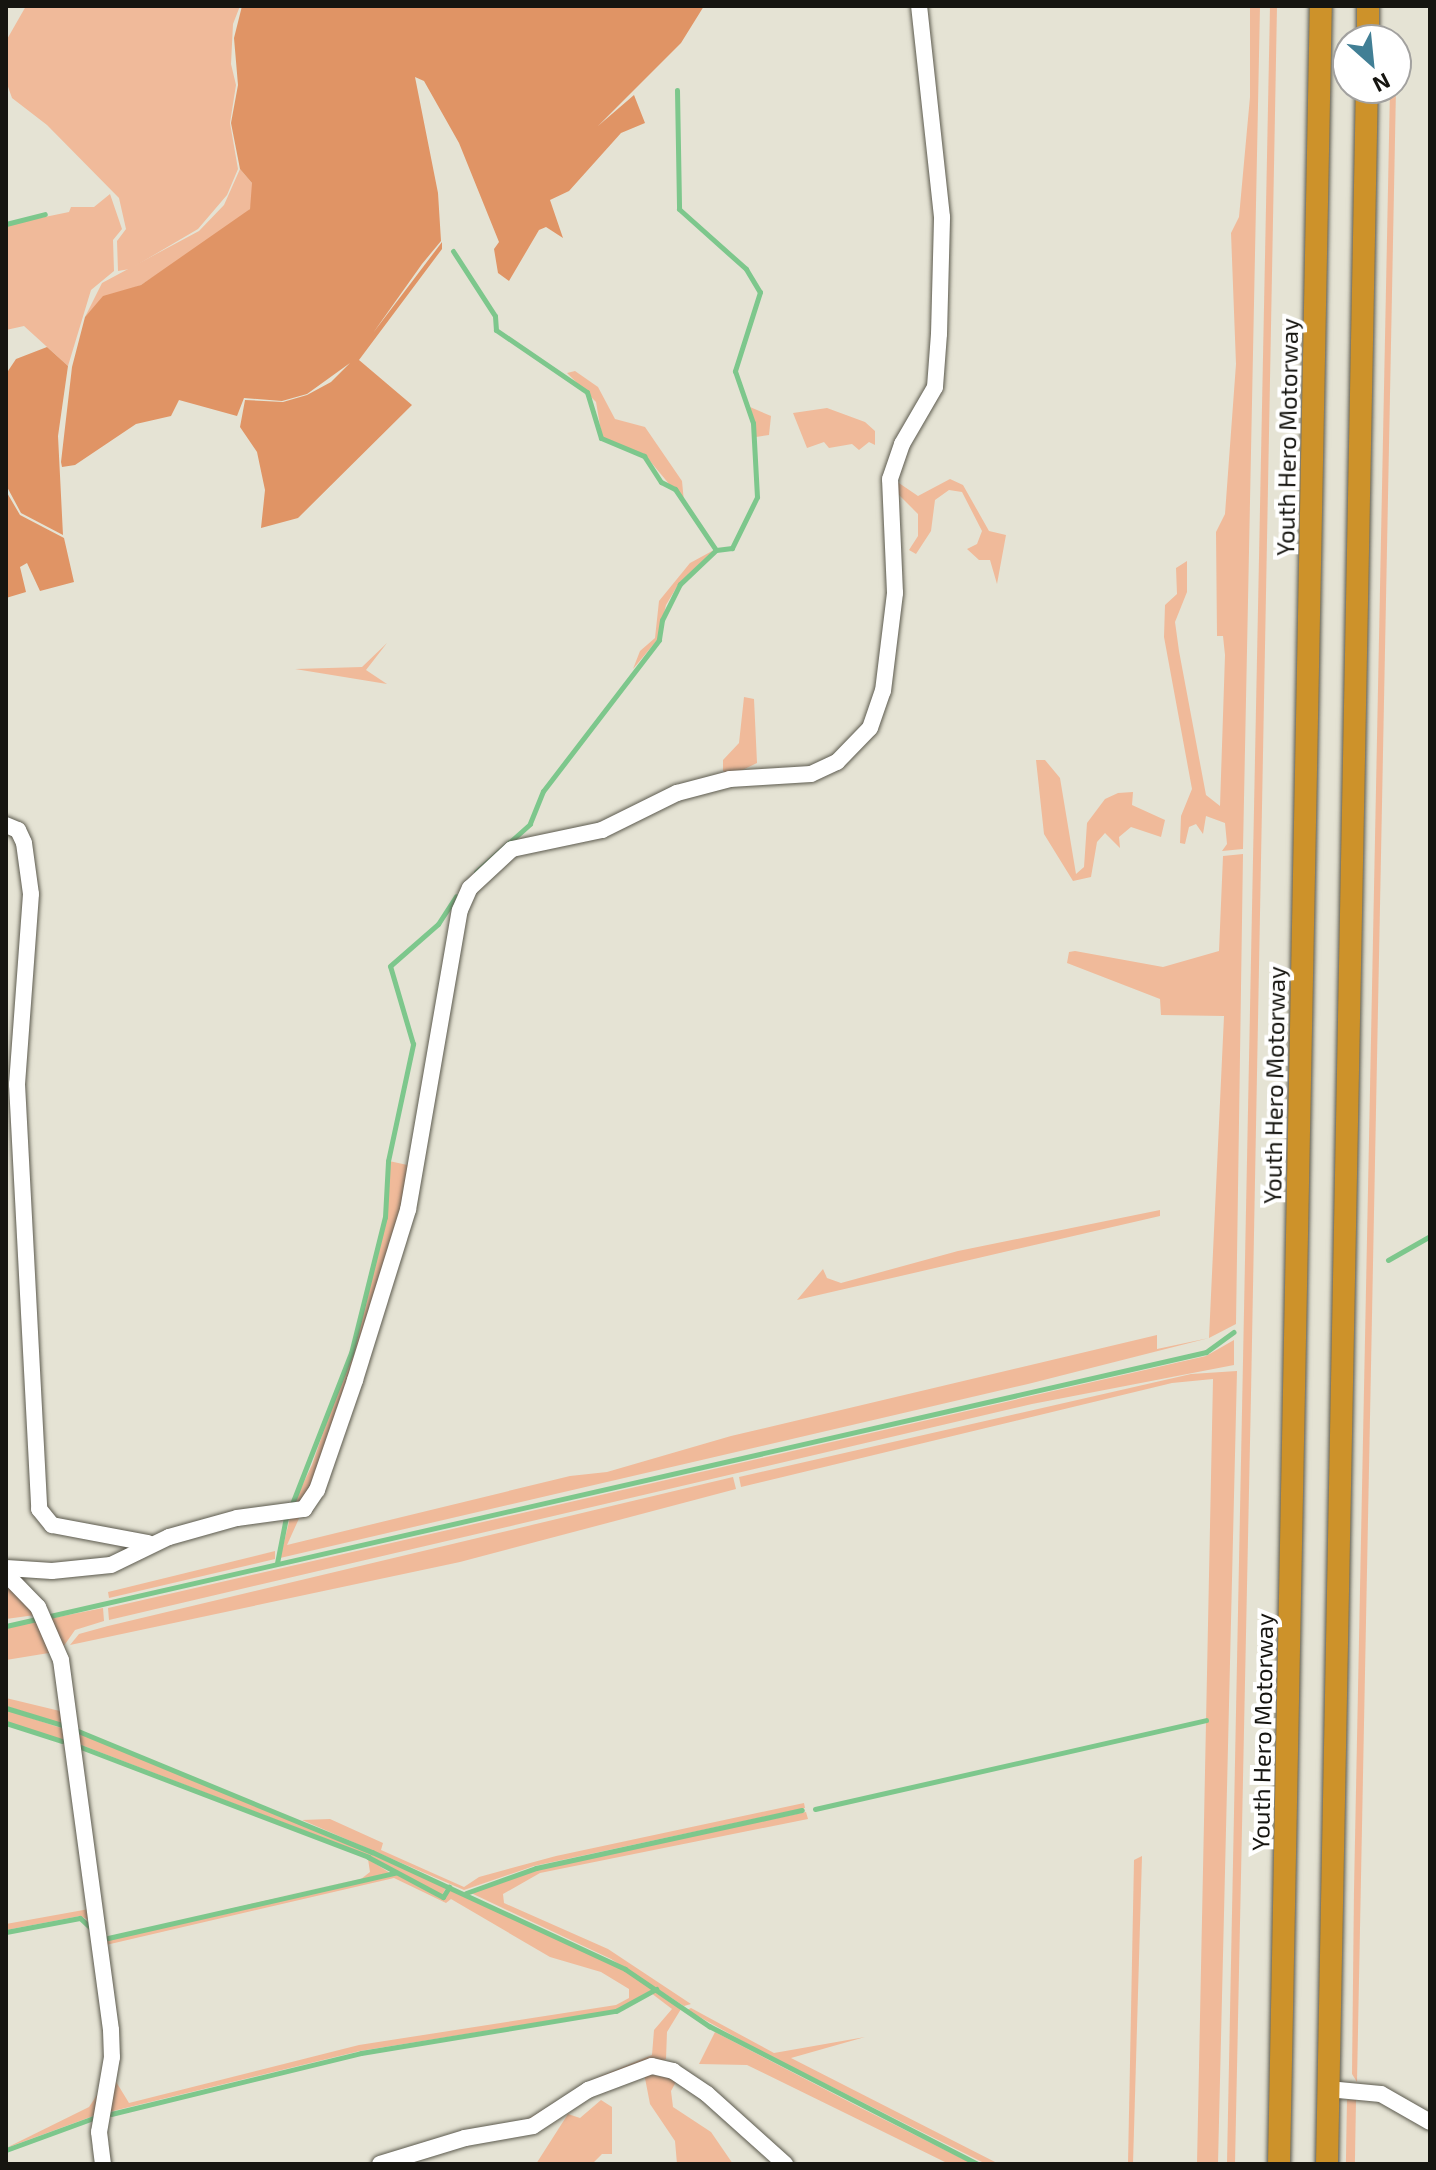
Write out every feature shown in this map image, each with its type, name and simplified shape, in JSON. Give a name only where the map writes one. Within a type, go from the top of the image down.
[{"type":"highway","name":"Youth Hero Motorway","points":[[1279,2164],[1321,6]]},
{"type":"highway","points":[[1327,2164],[1367,104]]},
{"type":"street","points":[[6,1571],[87,1569],[130,1557],[148,1543],[237,1518],[304,1509],[317,1490],[408,1210],[460,910],[470,888],[512,849],[602,830],[677,793],[730,779],[811,774],[837,762],[870,728],[883,691],[895,593],[890,479],[902,444],[935,387],[939,334],[942,217],[919,6]]},
{"type":"street","points":[[6,825],[18,830],[24,843],[31,894],[17,1084],[39,1509],[52,1525],[148,1543]]},
{"type":"street","points":[[6,1571],[38,1607],[61,1660],[111,2030],[109,2080],[99,2132],[103,2164]]},
{"type":"street","points":[[380,2164],[465,2138],[533,2126],[588,2090],[652,2066],[673,2071],[707,2094],[785,2164]]},
{"type":"street","points":[[1328,2089],[1381,2094],[1430,2122]]},
{"type":"shaded area","points":[[26,6],[240,6],[233,24],[231,64],[236,85],[230,123],[238,169],[227,195],[198,229],[130,269],[118,271],[117,241],[126,229],[119,198],[47,125],[12,98],[6,81],[6,41]]},
{"type":"shaded area","points":[[242,6],[704,6],[681,43],[598,126],[634,95],[645,123],[621,133],[569,191],[550,200],[563,238],[546,227],[539,230],[509,281],[498,273],[494,249],[499,242],[459,143],[424,81],[415,77],[438,193],[441,241],[373,333],[442,242],[442,249],[359,360],[412,405],[298,518],[261,528],[265,490],[257,452],[240,427],[245,400],[283,402],[307,395],[331,382],[350,363],[307,394],[282,401],[244,398],[237,416],[179,400],[171,416],[136,424],[75,465],[62,467],[61,462],[72,367],[85,317],[103,296],[141,285],[250,209],[252,183],[240,169],[231,123],[238,85],[234,38]]},
{"type":"shaded area","points":[[1250,6],[1260,6],[1243,849],[1222,851],[1227,844],[1225,823],[1206,816],[1203,834],[1196,824],[1189,827],[1185,844],[1180,843],[1181,816],[1192,789],[1164,637],[1165,605],[1177,594],[1176,568],[1187,561],[1187,592],[1175,622],[1206,795],[1220,806],[1225,655],[1223,636],[1217,636],[1216,532],[1225,514],[1236,364],[1231,233],[1239,217],[1250,97]]},
{"type":"shaded area","points":[[1270,6],[1277,6],[1251,1394],[1235,2164],[1227,2164]]},
{"type":"shaded area","points":[[1390,104],[1396,104],[1357,2082],[1352,2074]]},
{"type":"shaded area","points":[[240,169],[252,183],[254,194],[250,209],[239,221],[141,285],[100,301],[85,317],[102,283],[199,231],[224,205]]},
{"type":"shaded area","points":[[110,194],[122,229],[113,240],[114,271],[91,290],[68,366],[24,326],[6,330],[6,225],[69,212],[71,207],[94,207]]},
{"type":"shaded area","points":[[47,347],[68,366],[58,436],[63,535],[21,513],[6,485],[8,371],[16,359]]},
{"type":"shaded area","points":[[575,371],[598,387],[615,419],[645,427],[682,481],[684,502],[645,455],[602,437],[596,402],[567,373]]},
{"type":"shaded area","points":[[750,407],[771,416],[769,435],[756,437]]},
{"type":"shaded area","points":[[827,408],[865,422],[875,431],[875,445],[869,442],[859,450],[852,444],[829,448],[824,442],[807,448],[793,413]]},
{"type":"shaded area","points":[[893,479],[918,496],[950,479],[963,485],[989,531],[1006,535],[997,584],[990,560],[979,560],[967,549],[977,544],[982,531],[962,492],[949,490],[935,500],[931,531],[916,554],[909,550],[918,536],[918,514],[892,488]]},
{"type":"shaded area","points":[[6,491],[20,515],[64,538],[74,582],[40,591],[27,563],[20,567],[26,592],[6,598]]},
{"type":"shaded area","points":[[714,550],[679,583],[666,605],[658,639],[633,669],[640,651],[655,638],[659,601],[690,563]]},
{"type":"shaded area","points":[[387,643],[366,670],[387,684],[295,669],[362,667]]},
{"type":"shaded area","points":[[744,697],[754,699],[757,763],[730,776],[723,771],[723,760],[739,743]]},
{"type":"shaded area","points":[[1036,760],[1045,760],[1060,778],[1076,874],[1084,867],[1087,823],[1105,799],[1118,793],[1133,792],[1132,805],[1165,820],[1161,837],[1131,827],[1119,837],[1120,848],[1105,833],[1097,842],[1091,877],[1073,881],[1044,834]]},
{"type":"shaded area","points":[[1243,854],[1236,1324],[1209,1338],[1224,1016],[1161,1015],[1160,999],[1067,963],[1069,952],[1075,951],[1163,967],[1219,951],[1223,856]]},
{"type":"shaded area","points":[[389,1161],[412,1166],[405,1210],[308,1501],[293,1505],[312,1465],[365,1309],[386,1217]]},
{"type":"shaded area","points":[[1160,1210],[1160,1216],[797,1300],[823,1269],[827,1278],[841,1283],[958,1251]]},
{"type":"shaded area","points":[[1157,1335],[1157,1349],[1209,1338],[1028,1384],[280,1558],[291,1514],[301,1514],[287,1545],[570,1476],[607,1472],[731,1436]]},
{"type":"shaded area","points":[[1234,1340],[1234,1365],[1032,1404],[109,1620],[108,1608],[1206,1356]]},
{"type":"shaded area","points":[[1237,1371],[1218,2164],[1197,2164],[1213,1379],[1172,1383],[741,1487],[739,1477],[1191,1374]]},
{"type":"shaded area","points":[[733,1477],[736,1489],[460,1562],[70,1645],[79,1634],[108,1626]]},
{"type":"shaded area","points":[[275,1551],[275,1559],[109,1598],[108,1592]]},
{"type":"shaded area","points":[[6,1581],[35,1615],[6,1619]]},
{"type":"shaded area","points":[[103,1608],[104,1621],[75,1630],[61,1650],[48,1619]]},
{"type":"shaded area","points":[[37,1621],[55,1652],[6,1660],[6,1628]]},
{"type":"shaded area","points":[[6,1698],[64,1712],[66,1725],[6,1706]]},
{"type":"shaded area","points":[[6,1710],[66,1729],[63,1740],[6,1722]]},
{"type":"shaded area","points":[[75,1732],[372,1853],[446,1888],[442,1895],[368,1855],[76,1743]]},
{"type":"shaded area","points":[[804,1803],[805,1808],[534,1866],[464,1890],[302,1820],[330,1819],[383,1843],[381,1850],[464,1887],[479,1877],[556,1856]]},
{"type":"shaded area","points":[[806,1812],[808,1819],[540,1873],[503,1894],[504,1903],[608,1949],[691,2004],[684,2006],[611,1959],[471,1893],[536,1869]]},
{"type":"shaded area","points":[[1142,1856],[1133,2164],[1128,2164],[1134,1860]]},
{"type":"shaded area","points":[[368,1859],[390,1873],[104,1934],[361,1879],[370,1872]]},
{"type":"shaded area","points":[[396,1874],[443,1899],[449,1888],[624,1970],[653,1989],[616,2010],[360,2051],[109,2112],[115,2080],[129,2103],[359,2045],[616,2005],[629,1998],[629,1989],[601,1972],[550,1957],[451,1899],[446,1903],[394,1878],[106,1945],[105,1939],[259,1902]]},
{"type":"shaded area","points":[[89,1909],[89,1920],[80,1916],[6,1930],[6,1924]]},
{"type":"shaded area","points":[[655,1991],[681,2009],[667,2032],[666,2059],[535,2121],[526,2120],[594,2079],[652,2055],[654,2030],[672,2009],[651,1993]]},
{"type":"shaded area","points":[[691,2008],[774,2053],[865,2037],[791,2058],[999,2164],[986,2164],[766,2054],[687,2010]]},
{"type":"shaded area","points":[[715,2032],[973,2164],[949,2164],[747,2065],[699,2064]]},
{"type":"shaded area","points":[[644,2073],[677,2080],[671,2091],[673,2107],[711,2132],[733,2164],[677,2164],[675,2141],[650,2104]]},
{"type":"shaded area","points":[[101,2089],[96,2115],[6,2148],[89,2107]]},
{"type":"shaded area","points":[[601,2100],[612,2107],[612,2154],[602,2154],[592,2164],[536,2164],[568,2114],[580,2118]]},
{"type":"shaded area","points":[[1347,2100],[1356,2100],[1355,2164],[1346,2164]]},
{"type":"waterway","points":[[677,90],[679,209],[746,269],[760,292],[735,371],[753,423],[757,497],[732,548],[716,550]]},
{"type":"waterway","points":[[6,224],[45,214]]},
{"type":"waterway","points":[[453,251],[495,316],[496,330],[587,392],[601,438],[644,456],[661,482],[675,489],[716,550],[680,584],[662,620],[659,640],[543,791],[530,824],[476,872]]},
{"type":"waterway","points":[[292,1504],[351,1353],[385,1217],[388,1161],[413,1044],[390,966],[438,924],[456,896]]},
{"type":"waterway","points":[[1388,1260],[1430,1236]]},
{"type":"waterway","points":[[6,1626],[1206,1352],[1234,1332]]},
{"type":"waterway","points":[[277,1563],[286,1517]]},
{"type":"waterway","points":[[6,1708],[62,1725]]},
{"type":"waterway","points":[[815,1809],[1206,1720]]},
{"type":"waterway","points":[[6,1723],[62,1741]]},
{"type":"waterway","points":[[78,1731],[372,1852],[625,1969],[709,2026],[978,2164]]},
{"type":"waterway","points":[[78,1746],[368,1857],[443,1897],[449,1887]]},
{"type":"waterway","points":[[466,1893],[536,1868],[802,1810]]},
{"type":"waterway","points":[[108,1938],[395,1873]]},
{"type":"waterway","points":[[6,1932],[80,1918],[92,1929]]},
{"type":"waterway","points":[[111,2114],[361,2053],[616,2011],[656,1989]]},
{"type":"waterway","points":[[6,2150],[96,2117]]}]
